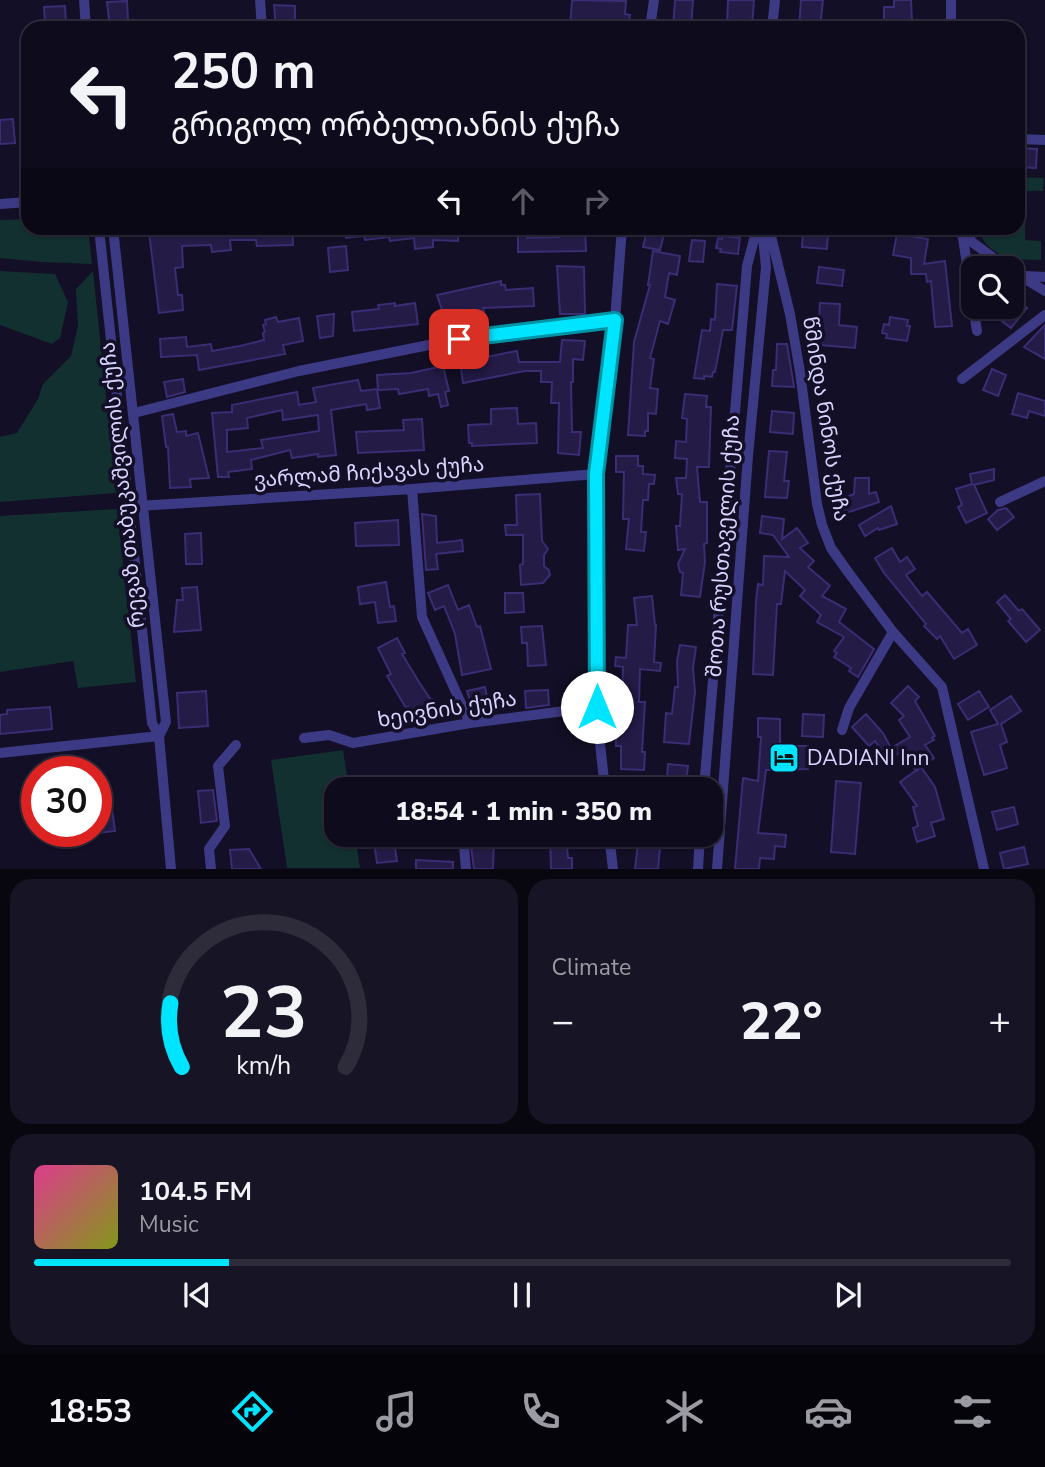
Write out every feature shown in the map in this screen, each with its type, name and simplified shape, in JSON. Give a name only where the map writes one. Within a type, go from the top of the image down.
[{"type":"street","points":[[84,0],[86,21]]},
{"type":"street","points":[[260,0],[262,21]]},
{"type":"street","points":[[651,21],[654,0]]},
{"type":"street","points":[[773,21],[775,0]]},
{"type":"street","points":[[951,0],[951,21]]},
{"type":"street","points":[[1025,139],[1045,140]]},
{"type":"street","points":[[0,204],[21,202]]},
{"type":"street","name":"რევაზ თაბუკაშვილის ქუჩა","points":[[100,235],[152,723],[159,736],[171,869]]},
{"type":"street","name":"რევაზ თაბუკაშვილის ქუჩა","points":[[114,235],[166,722],[159,736]]},
{"type":"street","points":[[604,777],[597,707],[596,474],[615,320],[621,235]]},
{"type":"street","name":"შოთა რუსთაველის ქუჩა","points":[[705,777],[747,266],[755,235]]},
{"type":"street","name":"შოთა რუსთაველის ქუჩა","points":[[717,869],[748,456],[766,267],[763,235]]},
{"type":"street","name":"წმინდა ნინოს ქუჩა","points":[[771,235],[790,314],[822,525],[831,548],[842,564],[893,632],[942,687],[984,869]]},
{"type":"street","points":[[963,235],[966,256]]},
{"type":"street","points":[[967,235],[991,256]]},
{"type":"street","points":[[1024,273],[1045,277]]},
{"type":"street","points":[[1024,279],[1045,291]]},
{"type":"street","points":[[962,379],[1045,315]]},
{"type":"street","points":[[975,319],[977,331]]},
{"type":"street","points":[[134,413],[299,371],[459,339],[615,320]]},
{"type":"street","name":"ვარლამ ჩიქავას ქუჩა","points":[[128,507],[596,474]]},
{"type":"street","points":[[1000,502],[1045,481]]},
{"type":"street","points":[[412,489],[422,617],[470,723]]},
{"type":"street","points":[[842,730],[849,708],[893,632]]},
{"type":"street","name":"ხეივნის ქუჩა","points":[[304,738],[329,735],[354,743],[470,723],[597,707]]},
{"type":"street","points":[[0,753],[159,736]]},
{"type":"street","points":[[211,869],[209,849],[225,826],[218,766],[236,746]]},
{"type":"street","points":[[464,847],[466,869]]},
{"type":"street","points":[[610,847],[613,869]]},
{"type":"street","points":[[698,869],[699,847]]},
{"type":"green space","points":[[1025,177],[1044,178],[1043,191],[1026,191],[1025,240],[1041,241],[1041,260],[1006,256],[988,246],[980,235],[1025,235]]},
{"type":"green space","points":[[21,219],[21,235],[89,235],[92,264],[0,258],[0,220]]},
{"type":"green space","points":[[0,271],[55,274],[68,302],[60,338],[52,344],[0,325]]},
{"type":"green space","points":[[93,271],[116,493],[0,502],[0,437],[17,433],[38,399],[43,384],[71,356],[78,326],[76,289]]},
{"type":"green space","points":[[117,509],[136,682],[78,688],[73,661],[0,672],[0,516]]},
{"type":"green space","points":[[343,750],[347,777],[324,777],[324,847],[357,847],[360,868],[287,868],[271,760]]},
{"type":"building","points":[[572,0],[626,1],[625,14],[630,15],[629,21],[570,21]]},
{"type":"building","points":[[675,0],[693,0],[692,21],[674,21]]},
{"type":"building","points":[[728,0],[754,0],[752,21],[727,21]]},
{"type":"building","points":[[801,0],[823,0],[821,21],[800,21]]},
{"type":"building","points":[[894,0],[911,0],[912,21],[870,21],[884,20],[884,7],[894,7]]},
{"type":"building","points":[[127,1],[128,21],[109,21],[107,2]]},
{"type":"building","points":[[274,5],[295,6],[295,21],[275,21]]},
{"type":"building","points":[[65,6],[66,21],[45,21],[44,7]]},
{"type":"building","points":[[13,119],[15,143],[0,144],[0,120]]},
{"type":"building","points":[[1025,148],[1037,149],[1036,168],[1025,167]]},
{"type":"building","points":[[149,235],[292,235],[293,245],[257,246],[256,240],[230,240],[231,250],[212,252],[211,245],[182,246],[183,267],[175,268],[178,295],[182,295],[183,310],[159,313]]},
{"type":"building","points":[[346,235],[458,235],[458,241],[433,240],[433,247],[415,249],[414,238],[390,241],[389,237],[365,240],[364,236],[346,238]]},
{"type":"building","points":[[518,235],[527,235],[527,238],[585,235],[586,251],[518,252]]},
{"type":"building","points":[[646,235],[664,235],[660,250],[643,247]]},
{"type":"building","points":[[803,235],[828,235],[827,249],[802,247]]},
{"type":"building","points":[[897,235],[928,239],[924,264],[945,261],[952,326],[935,327],[931,281],[927,282],[926,274],[911,274],[911,258],[893,255]]},
{"type":"building","points":[[722,236],[740,238],[738,254],[720,252],[721,249],[716,248],[718,238],[722,239]]},
{"type":"building","points":[[692,240],[705,241],[703,262],[689,261]]},
{"type":"building","points":[[346,246],[348,270],[330,272],[328,248]]},
{"type":"building","points":[[653,251],[680,256],[677,275],[669,273],[665,297],[675,300],[668,324],[660,321],[650,358],[654,359],[650,388],[658,389],[656,414],[648,413],[648,431],[645,431],[645,436],[628,435],[634,342],[650,285]]},
{"type":"building","points":[[557,266],[584,267],[585,314],[560,314]]},
{"type":"building","points":[[819,267],[844,270],[842,286],[817,283]]},
{"type":"building","points":[[501,281],[506,290],[533,288],[534,306],[483,308],[484,312],[464,315],[463,310],[444,316],[437,295]]},
{"type":"building","points":[[717,284],[737,286],[732,330],[723,330],[712,377],[694,378],[702,330],[710,331],[711,319],[715,320]]},
{"type":"building","points":[[395,303],[395,306],[415,303],[418,324],[354,331],[352,312],[379,309],[378,305]]},
{"type":"building","points":[[820,303],[840,304],[839,325],[857,327],[855,348],[820,345]]},
{"type":"building","points":[[334,314],[333,336],[320,338],[317,316]]},
{"type":"building","points":[[276,317],[278,322],[299,318],[303,341],[283,345],[285,354],[199,370],[197,355],[161,357],[160,339],[186,337],[187,347],[211,344],[212,351],[264,340],[265,320]]},
{"type":"building","points":[[890,317],[908,320],[907,326],[910,326],[907,341],[886,338],[887,334],[882,333],[884,324],[889,325]]},
{"type":"building","points":[[999,319],[1018,319],[1011,328]]},
{"type":"building","points":[[1045,325],[1045,359],[1024,347]]},
{"type":"building","points":[[562,340],[585,341],[583,360],[573,359],[571,382],[572,432],[581,432],[579,455],[558,453],[559,403],[551,403],[552,382],[541,382],[541,371],[525,371],[463,383],[460,362],[517,351],[519,362],[560,362]]},
{"type":"building","points":[[777,344],[787,344],[794,387],[772,386]]},
{"type":"building","points":[[443,366],[449,391],[445,392],[448,405],[441,407],[438,394],[429,396],[428,389],[399,394],[398,389],[378,390],[377,375],[411,373]]},
{"type":"building","points":[[992,369],[1006,375],[998,396],[983,390]]},
{"type":"building","points":[[183,379],[185,392],[167,397],[164,382]]},
{"type":"building","points":[[358,380],[361,391],[377,389],[380,408],[367,410],[366,404],[331,410],[336,455],[318,457],[318,454],[292,458],[290,450],[251,460],[252,469],[228,472],[229,477],[218,477],[212,413],[232,412],[232,405],[297,392],[299,405],[316,402],[313,388]],"holes":[[[282,410],[283,420],[318,415],[319,431],[261,440],[263,448],[227,452],[227,430],[248,428],[247,418]]]},
{"type":"building","points":[[1018,393],[1045,401],[1045,416],[1029,411],[1027,418],[1012,414]]},
{"type":"building","points":[[685,394],[707,396],[706,407],[711,407],[709,467],[697,467],[700,502],[707,502],[707,543],[704,544],[705,562],[700,597],[681,595],[683,573],[680,572],[678,564],[685,549],[678,550],[676,526],[680,526],[682,494],[678,494],[676,478],[686,478],[687,459],[675,458],[676,441],[686,442],[687,419],[682,418]]},
{"type":"building","points":[[517,408],[518,424],[536,423],[537,443],[472,446],[472,443],[469,443],[468,425],[491,424],[491,409]]},
{"type":"building","points":[[772,411],[794,413],[793,434],[770,432]]},
{"type":"building","points":[[173,414],[177,432],[186,431],[186,436],[198,433],[209,478],[190,479],[191,487],[170,488],[168,447],[162,416]]},
{"type":"building","points":[[422,419],[424,450],[358,453],[356,432],[404,430],[403,420]]},
{"type":"building","points":[[769,451],[787,452],[784,481],[789,481],[787,498],[765,497]]},
{"type":"building","points":[[616,456],[638,456],[638,466],[643,466],[643,474],[655,475],[654,484],[649,484],[648,500],[643,500],[641,532],[646,532],[644,551],[626,549],[629,519],[623,519],[624,472],[616,472]]},
{"type":"building","points":[[994,469],[994,480],[974,485],[987,513],[966,523],[958,507],[962,505],[956,489],[972,484],[970,474]]},
{"type":"building","points":[[855,478],[869,478],[869,494],[876,492],[879,502],[846,513],[841,499],[854,494]]},
{"type":"building","points":[[540,494],[542,541],[548,549],[544,555],[544,566],[550,575],[543,583],[521,585],[523,535],[506,535],[505,525],[517,525],[516,495]]},
{"type":"building","points":[[891,506],[897,524],[879,530],[878,528],[865,536],[859,525]]},
{"type":"building","points":[[1006,508],[1014,517],[997,530],[988,519],[998,510]]},
{"type":"building","points":[[422,514],[436,516],[437,543],[462,540],[463,551],[436,554],[438,569],[426,570]]},
{"type":"building","points":[[762,516],[784,519],[782,539],[797,528],[808,543],[800,548],[814,561],[808,567],[830,586],[822,596],[846,609],[839,622],[874,649],[858,677],[849,671],[851,668],[834,657],[837,653],[834,651],[844,637],[817,622],[821,615],[800,596],[805,590],[785,571],[781,604],[777,604],[773,675],[753,674],[756,601],[758,584],[763,585],[764,556],[789,557],[773,535],[760,533]]},
{"type":"building","points":[[398,520],[399,545],[356,546],[355,523]]},
{"type":"building","points":[[201,533],[202,564],[186,564],[185,534]]},
{"type":"building","points":[[892,548],[900,562],[907,557],[915,569],[906,575],[922,596],[927,592],[962,633],[968,629],[977,645],[954,659],[940,636],[937,639],[924,626],[926,624],[875,558]]},
{"type":"building","points":[[386,582],[390,607],[394,606],[396,621],[378,623],[375,602],[360,604],[358,587]]},
{"type":"building","points":[[448,585],[458,610],[469,605],[477,627],[480,626],[491,669],[462,675],[455,634],[444,606],[435,610],[428,593]]},
{"type":"building","points":[[197,587],[201,630],[174,632],[177,600],[183,600],[182,588]]},
{"type":"building","points":[[505,593],[523,593],[524,612],[505,613]]},
{"type":"building","points":[[1005,595],[1019,611],[1022,609],[1040,630],[1026,642],[1008,621],[1011,619],[997,602]]},
{"type":"building","points":[[652,596],[656,625],[654,662],[661,663],[660,671],[640,669],[639,702],[645,702],[642,752],[645,752],[644,770],[621,769],[621,746],[616,746],[616,731],[621,732],[623,667],[615,666],[616,657],[626,658],[628,625],[637,625],[634,598]]},
{"type":"building","points":[[542,626],[546,665],[528,666],[527,643],[522,643],[521,627]]},
{"type":"building","points":[[397,638],[405,653],[402,654],[431,700],[433,699],[440,715],[415,724],[408,707],[406,708],[387,676],[391,674],[378,648]]},
{"type":"building","points":[[680,645],[696,647],[693,668],[695,692],[689,744],[664,742],[666,713],[672,714],[675,687],[678,687],[677,661]]},
{"type":"building","points":[[908,686],[919,697],[915,701],[935,736],[932,738],[934,740],[925,745],[934,758],[916,771],[902,751],[888,760],[875,741],[869,746],[852,727],[866,714],[883,733],[891,748],[910,737],[899,720],[904,716],[891,703]]},
{"type":"building","points":[[485,687],[490,711],[474,714],[467,691]]},
{"type":"building","points":[[548,690],[549,705],[526,708],[525,691]]},
{"type":"building","points":[[206,691],[208,726],[179,728],[177,693]]},
{"type":"building","points":[[979,691],[989,707],[968,720],[958,704]]},
{"type":"building","points":[[1011,696],[1021,711],[1001,724],[1007,742],[1000,745],[1007,768],[984,775],[971,732],[998,724],[990,710]]},
{"type":"building","points":[[50,707],[52,729],[0,734],[0,715],[7,714],[7,710]]},
{"type":"building","points":[[803,714],[824,715],[823,737],[802,736]]},
{"type":"building","points":[[758,718],[780,719],[780,746],[808,746],[808,769],[766,770],[758,833],[786,835],[785,847],[775,846],[774,859],[760,858],[759,869],[735,869],[743,778],[758,781],[761,737],[758,737]]},
{"type":"building","points":[[668,764],[688,766],[687,777],[667,777]]},
{"type":"building","points":[[921,767],[935,787],[944,819],[931,823],[935,836],[917,842],[913,828],[918,826],[913,807],[917,806],[900,782]]},
{"type":"building","points":[[836,781],[861,783],[855,854],[831,852]]},
{"type":"building","points":[[213,790],[217,821],[201,823],[198,791]]},
{"type":"building","points":[[1014,807],[1018,824],[997,830],[992,812]]},
{"type":"building","points":[[112,809],[115,831],[112,831]]},
{"type":"building","points":[[375,847],[395,847],[397,861],[377,863]]},
{"type":"building","points":[[471,847],[494,847],[493,869],[474,869]]},
{"type":"building","points":[[550,847],[567,847],[568,858],[572,858],[572,869],[551,869]]},
{"type":"building","points":[[638,847],[660,847],[658,869],[635,869]]},
{"type":"building","points":[[1024,847],[1028,864],[1004,869],[1000,853]]},
{"type":"building","points":[[249,849],[261,869],[232,869],[230,850]]},
{"type":"building","points":[[416,860],[453,862],[453,869],[416,869]]},
{"type":"place","name":"DADIANI Inn","points":[[784,758]]},
{"type":"route","points":[[459,339],[615,320],[596,474],[597,707]]}]
